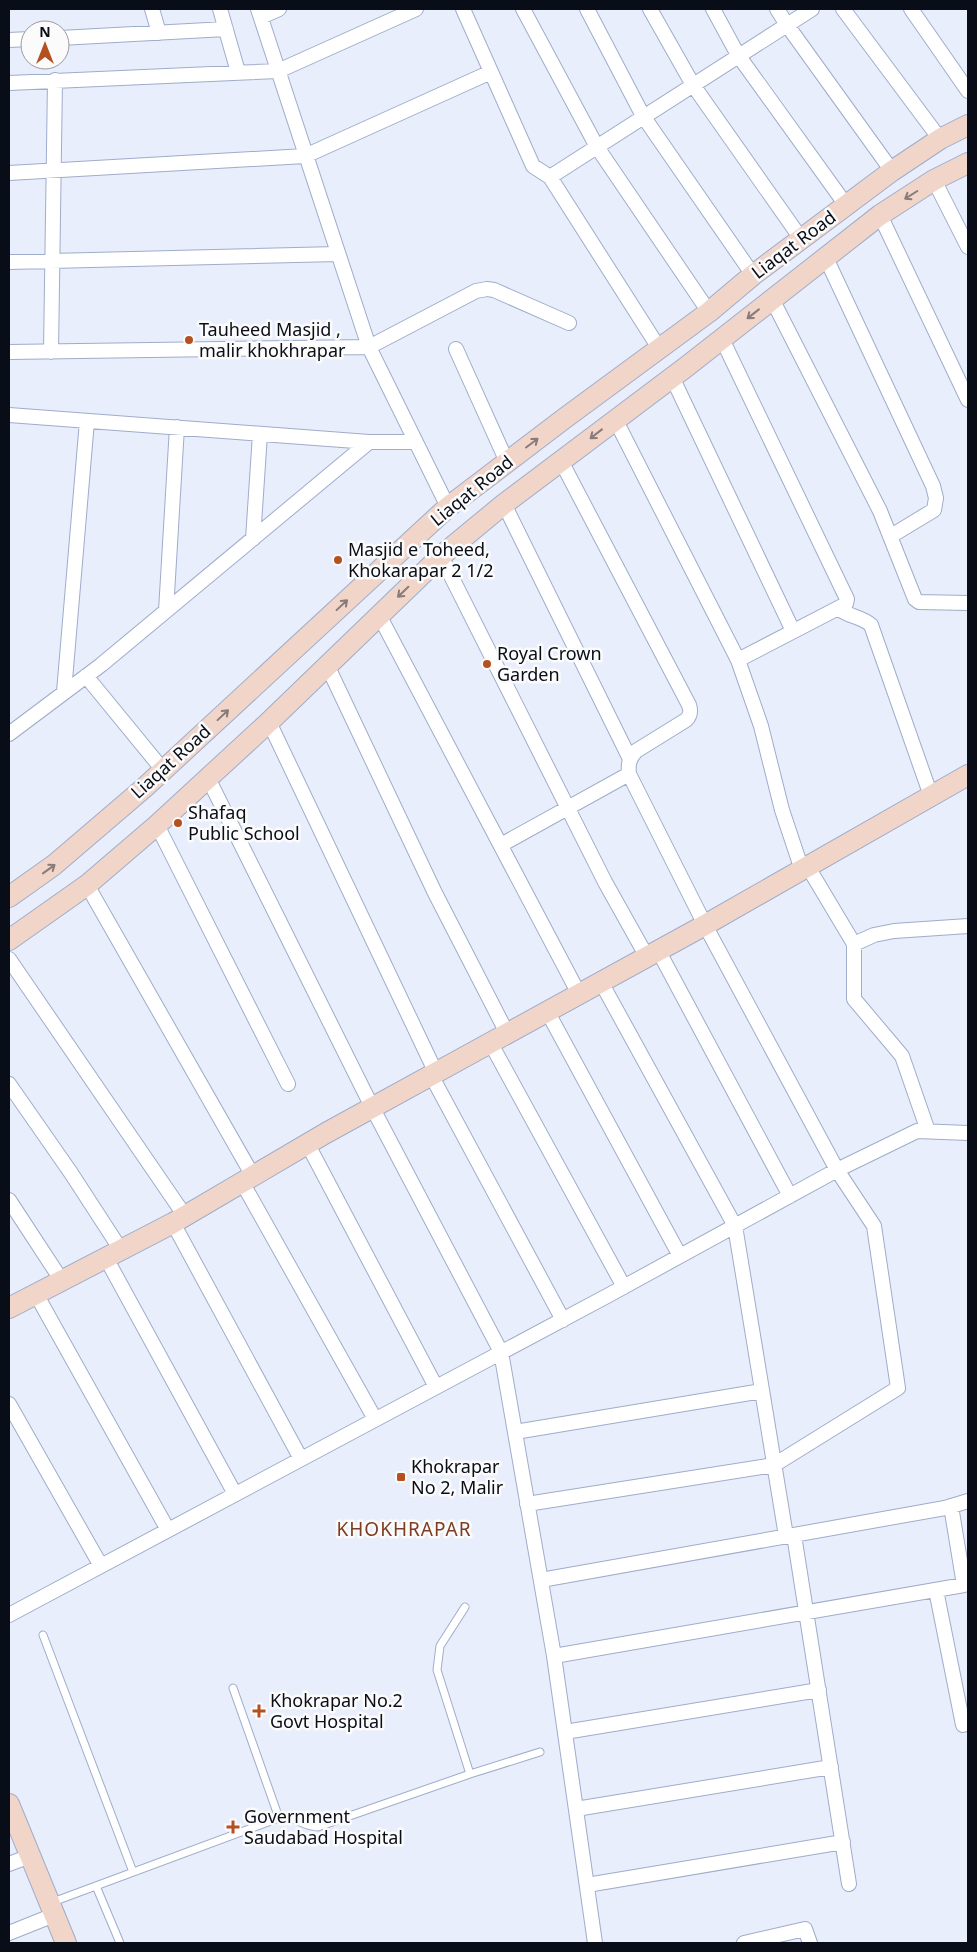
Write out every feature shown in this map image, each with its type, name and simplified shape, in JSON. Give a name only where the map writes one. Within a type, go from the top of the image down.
[{"type":"main road","name":"Liaqat Road","points":[[9,897],[54,865],[163,770],[448,507],[709,312],[753,275],[892,171],[940,140],[968,125]]},
{"type":"main road","points":[[9,940],[87,885],[157,825],[269,722],[441,556],[504,504],[722,339],[880,215],[934,180],[968,163]]},
{"type":"main road","points":[[9,1308],[179,1220],[307,1143],[601,982],[968,775]]},
{"type":"main road","points":[[9,1804],[66,1943]]},
{"type":"street","points":[[152,9],[159,32]]},
{"type":"street","points":[[220,9],[238,72]]},
{"type":"street","points":[[279,9],[259,13],[369,347],[448,507]]},
{"type":"street","points":[[9,82],[278,71],[416,9]]},
{"type":"street","points":[[463,9],[533,166],[550,177],[659,348]]},
{"type":"street","points":[[524,9],[597,147],[709,312]]},
{"type":"street","points":[[587,9],[643,116],[753,275]]},
{"type":"street","points":[[650,9],[694,85],[802,240]]},
{"type":"street","points":[[713,9],[738,55],[846,205]]},
{"type":"street","points":[[777,9],[892,171]]},
{"type":"street","points":[[550,177],[812,9]]},
{"type":"street","points":[[843,9],[940,140]]},
{"type":"street","points":[[911,9],[968,91]]},
{"type":"street","points":[[70,37],[226,29]]},
{"type":"street","points":[[9,173],[305,156],[491,72]]},
{"type":"street","points":[[51,352],[55,80]]},
{"type":"street","points":[[934,180],[968,247]]},
{"type":"street","points":[[880,215],[968,400]]},
{"type":"street","points":[[9,262],[338,254]]},
{"type":"street","points":[[826,258],[933,486],[936,498],[934,510],[891,536]]},
{"type":"street","points":[[9,352],[369,347],[476,291],[486,289],[494,290],[569,323]]},
{"type":"street","points":[[772,299],[880,511],[917,601],[968,603]]},
{"type":"street","points":[[722,339],[847,599],[846,604],[738,660]]},
{"type":"street","points":[[456,349],[507,462]]},
{"type":"street","points":[[672,377],[793,631]]},
{"type":"street","points":[[9,415],[369,442],[415,442]]},
{"type":"street","points":[[614,419],[738,660],[761,726],[782,810],[805,868],[854,944],[854,999],[902,1056],[928,1131]]},
{"type":"street","points":[[64,692],[87,421]]},
{"type":"street","points":[[166,611],[176,427]]},
{"type":"street","points":[[253,539],[260,434]]},
{"type":"street","points":[[9,734],[86,676],[369,442]]},
{"type":"street","points":[[527,1504],[774,1465],[898,1388],[874,1226],[837,1170],[705,924],[629,774],[628,766],[630,759],[636,751],[686,720],[691,712],[562,461]]},
{"type":"street","points":[[504,504],[630,759]]},
{"type":"street","points":[[441,556],[605,882],[653,953],[790,1196]]},
{"type":"street","points":[[838,608],[844,613],[862,619],[871,625],[931,796]]},
{"type":"street","points":[[379,615],[579,994]]},
{"type":"street","points":[[327,664],[435,893],[499,1038],[624,1287]]},
{"type":"street","points":[[86,676],[163,770]]},
{"type":"street","points":[[269,722],[434,1074],[563,1320]]},
{"type":"street","points":[[500,845],[629,774]]},
{"type":"street","points":[[208,778],[372,1108],[501,1352],[554,1656],[595,1943]]},
{"type":"street","points":[[157,825],[288,1084]]},
{"type":"street","points":[[87,885],[248,1179],[375,1419]]},
{"type":"street","points":[[854,944],[874,934],[968,926]]},
{"type":"street","points":[[9,958],[179,1220],[301,1458]]},
{"type":"street","points":[[601,982],[735,1226],[774,1465],[806,1612],[849,1884]]},
{"type":"street","points":[[547,1011],[680,1256]]},
{"type":"street","points":[[9,1084],[71,1173],[235,1494]]},
{"type":"street","points":[[9,1614],[563,1320],[837,1170],[918,1130],[968,1133]]},
{"type":"street","points":[[307,1143],[436,1387]]},
{"type":"street","points":[[9,1200],[62,1281]]},
{"type":"street","points":[[36,1294],[168,1530]]},
{"type":"street","points":[[515,1432],[762,1391]]},
{"type":"street","points":[[9,1404],[101,1566]]},
{"type":"street","points":[[541,1580],[951,1506],[968,1500]]},
{"type":"street","points":[[554,1656],[964,1585],[951,1506]]},
{"type":"street","points":[[936,1590],[963,1725]]},
{"type":"street","points":[[565,1732],[819,1690]]},
{"type":"street","points":[[576,1809],[831,1767]]},
{"type":"street","points":[[587,1885],[842,1842]]},
{"type":"street","points":[[9,1864],[30,1856]]},
{"type":"street","points":[[9,1933],[52,1909]]},
{"type":"street","points":[[744,1943],[806,1929],[810,1943]]},
{"type":"lane","points":[[465,1608],[440,1646],[437,1670],[470,1774]]},
{"type":"lane","points":[[43,1635],[133,1872]]},
{"type":"lane","points":[[233,1688],[279,1818]]},
{"type":"lane","points":[[52,1909],[96,1886],[279,1818],[289,1817],[309,1826],[318,1827],[470,1774],[540,1752]]},
{"type":"lane","points":[[96,1886],[120,1943]]},
{"type":"place","name":"Tauheed Masjid , malir khokhrapar","points":[[189,340]]},
{"type":"place","name":"Masjid e Toheed, Khokarapar 2 1/2","points":[[338,560]]},
{"type":"place","name":"Royal Crown Garden","points":[[487,664]]},
{"type":"place","name":"Shafaq Public School","points":[[178,823]]},
{"type":"place","name":"Khokrapar No 2, Malir","points":[[401,1477]]},
{"type":"place","name":"Khokrapar No.2 Govt Hospital","points":[[259,1711]]},
{"type":"place","name":"Government Saudabad Hospital","points":[[233,1827]]},
{"type":"district","name":"KHOKHRAPAR","points":[[404,1529]]}]
